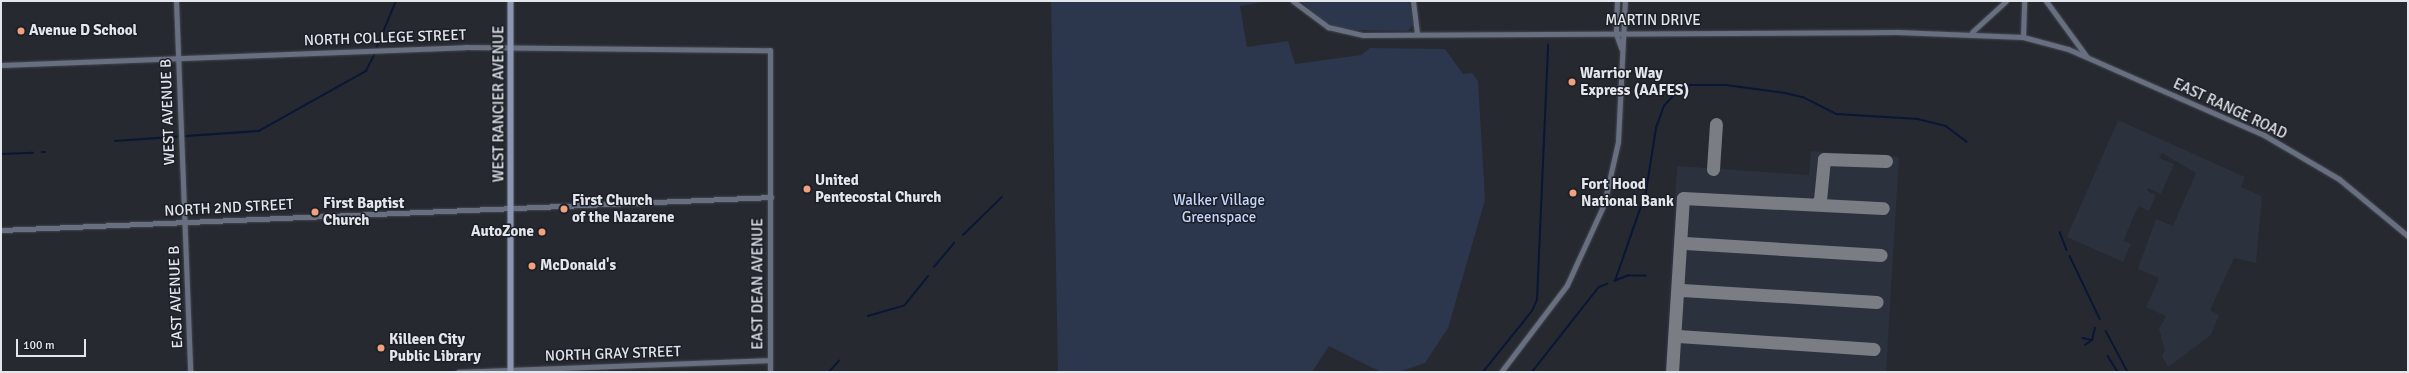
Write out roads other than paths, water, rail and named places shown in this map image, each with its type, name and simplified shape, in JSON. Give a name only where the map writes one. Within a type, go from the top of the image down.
[{"type":"main road","name":"WEST RANCIER AVENUE","points":[[511,1],[511,371]]},
{"type":"street","name":"WEST AVENUE B","points":[[176,1],[185,222]]},
{"type":"street","name":"MARTIN DRIVE","points":[[1293,1],[1317,22],[1347,33],[1625,34],[1972,32],[2023,37]]},
{"type":"street","points":[[1413,1],[1417,33]]},
{"type":"street","points":[[1617,1],[1616,34],[1621,49]]},
{"type":"street","points":[[1501,372],[1567,285],[1598,220],[1618,142],[1621,49],[1625,34],[1625,1]]},
{"type":"street","points":[[1972,32],[2006,1]]},
{"type":"street","points":[[2023,37],[2024,1]]},
{"type":"street","points":[[2046,1],[2087,57]]},
{"type":"street","name":"EAST RANGE ROAD","points":[[2023,37],[2087,57],[2264,135],[2318,165],[2408,236]]},
{"type":"street","name":"NORTH COLLEGE STREET","points":[[1,65],[371,50],[511,46],[770,50]]},
{"type":"street","name":"EAST DEAN AVENUE","points":[[770,50],[770,372]]},
{"type":"street","name":"NORTH 2ND STREET","points":[[1,230],[771,197]]},
{"type":"street","name":"EAST AVENUE B","points":[[185,222],[190,372]]},
{"type":"street","name":"NORTH GRAY STREET","points":[[458,372],[770,360]]},
{"type":"waterway","points":[[376,49],[396,1]]},
{"type":"waterway","points":[[1483,372],[1532,311],[1537,300],[1548,45]]},
{"type":"waterway","points":[[115,141],[259,131],[366,71],[375,53]]},
{"type":"waterway","points":[[1646,276],[1628,276],[1615,281],[1646,192],[1656,128],[1664,106],[1677,92],[1691,85],[1726,85],[1785,93],[1803,97],[1837,114],[1918,119],[1946,126],[1967,142]]},
{"type":"waterway","points":[[1,154],[33,153]]},
{"type":"waterway","points":[[963,235],[1002,197]]},
{"type":"waterway","points":[[2060,232],[2067,250]]},
{"type":"waterway","points":[[934,267],[954,243]]},
{"type":"waterway","points":[[2070,256],[2100,319]]},
{"type":"waterway","points":[[868,316],[904,306],[928,276]]},
{"type":"waterway","points":[[1532,372],[1599,287],[1607,284]]},
{"type":"waterway","points":[[2085,345],[2092,340],[2095,328]]},
{"type":"waterway","points":[[2106,331],[2128,372]]},
{"type":"waterway","points":[[2083,338],[2092,340]]},
{"type":"waterway","points":[[2108,356],[2118,372]]},
{"type":"waterway","points":[[829,372],[839,361]]},
{"type":"place","name":"Avenue D School","points":[[21,31]]},
{"type":"place","name":"Warrior Way Express (AAFES)","points":[[1572,82]]},
{"type":"place","name":"United Pentecostal Church","points":[[807,189]]},
{"type":"place","name":"Fort Hood National Bank","points":[[1573,193]]},
{"type":"place","name":"First Church of the Nazarene","points":[[564,209]]},
{"type":"place","name":"First Baptist Church","points":[[315,212]]},
{"type":"place","name":"AutoZone","points":[[542,232]]},
{"type":"place","name":"McDonald's","points":[[532,266]]},
{"type":"place","name":"Killeen City Public Library","points":[[381,348]]},
{"type":"park label","name":"Walker Village Greenspace","points":[[1219,208]]}]
